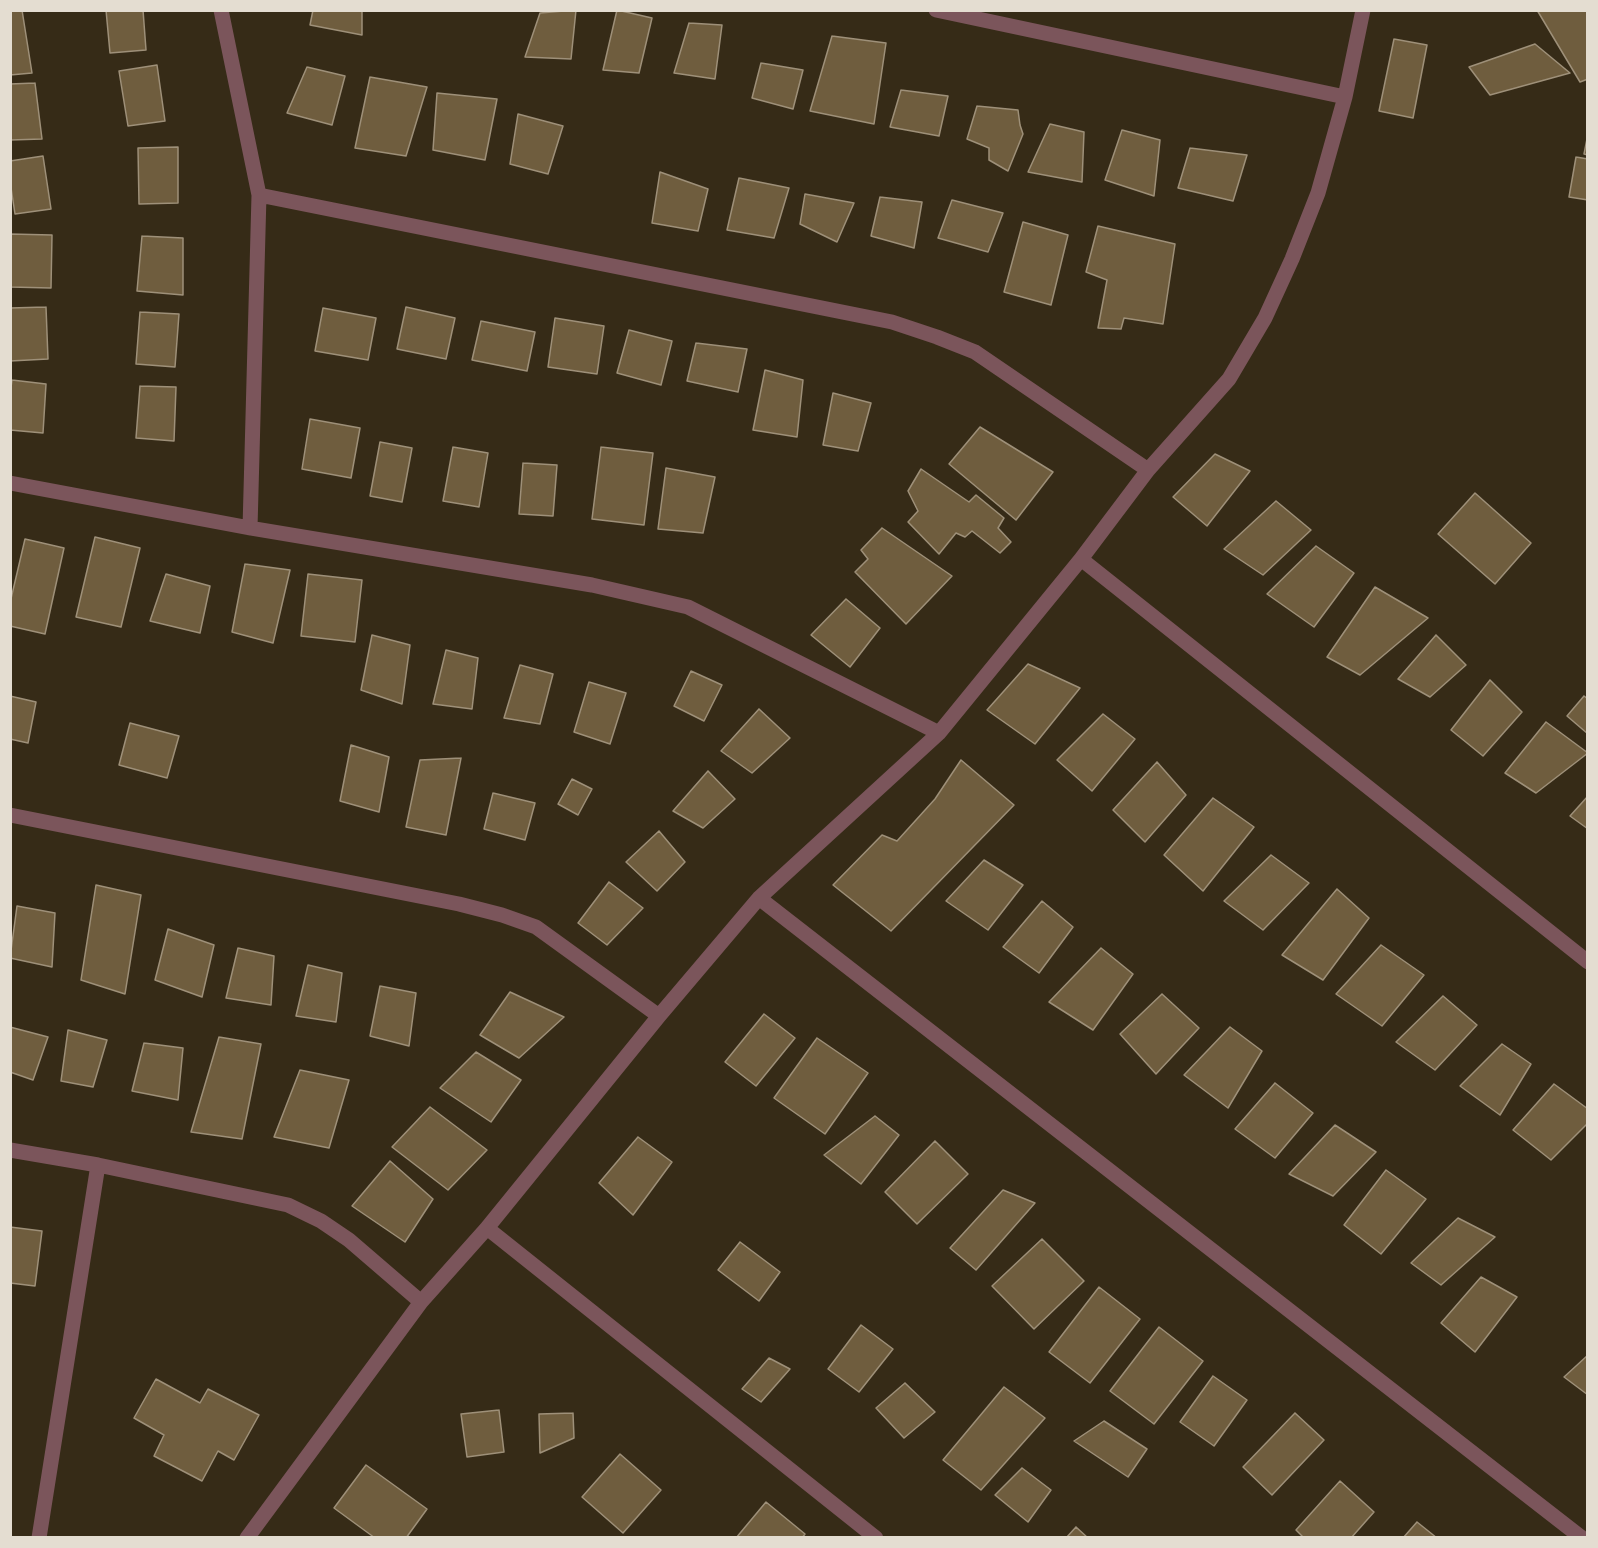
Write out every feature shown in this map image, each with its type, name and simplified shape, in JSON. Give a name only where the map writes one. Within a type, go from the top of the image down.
[{"type":"street","points":[[221,10],[259,195],[250,528]]},
{"type":"street","points":[[936,10],[1345,97]]},
{"type":"street","points":[[247,1538],[421,1302],[487,1228],[659,1016],[759,898],[939,733],[1081,559],[1148,470],[1229,380],[1266,318],[1318,193],[1345,97],[1363,10]]},
{"type":"street","points":[[259,195],[892,322],[975,352],[1148,470]]},
{"type":"street","points":[[10,483],[250,528],[592,585],[687,607],[939,733]]},
{"type":"street","points":[[1081,559],[1587,962]]},
{"type":"street","points":[[10,815],[459,904],[502,915],[536,927],[659,1016]]},
{"type":"street","points":[[759,898],[1581,1538]]},
{"type":"street","points":[[10,1150],[98,1165],[288,1206],[321,1221],[349,1240],[421,1302]]},
{"type":"street","points":[[39,1538],[98,1165]]},
{"type":"street","points":[[487,1228],[876,1538]]},
{"type":"building","points":[[22,10],[32,73],[10,75],[10,11]]},
{"type":"building","points":[[106,10],[143,10],[146,50],[110,53]]},
{"type":"building","points":[[313,10],[362,10],[362,35],[310,25]]},
{"type":"building","points":[[576,10],[571,59],[525,57],[540,13]]},
{"type":"building","points":[[617,10],[652,18],[639,73],[603,70]]},
{"type":"building","points":[[1537,10],[1588,10],[1588,79],[1580,82]]},
{"type":"building","points":[[689,23],[722,25],[715,79],[674,73]]},
{"type":"building","points":[[832,36],[886,43],[874,124],[810,111]]},
{"type":"building","points":[[1394,39],[1427,45],[1413,118],[1379,111]]},
{"type":"building","points":[[1535,44],[1570,73],[1490,95],[1469,67]]},
{"type":"building","points":[[761,63],[803,70],[793,109],[752,98]]},
{"type":"building","points":[[157,65],[165,121],[128,126],[119,71]]},
{"type":"building","points":[[307,67],[345,76],[332,125],[287,113]]},
{"type":"building","points":[[370,77],[427,87],[406,156],[355,148]]},
{"type":"building","points":[[35,83],[42,139],[10,140],[10,84]]},
{"type":"building","points":[[901,90],[948,96],[939,136],[890,127]]},
{"type":"building","points":[[437,93],[497,99],[485,160],[433,150]]},
{"type":"building","points":[[977,106],[1018,110],[1023,134],[1008,171],[989,160],[989,148],[967,139]]},
{"type":"building","points":[[518,114],[563,126],[548,174],[510,164]]},
{"type":"building","points":[[1050,124],[1084,132],[1082,182],[1028,172]]},
{"type":"building","points":[[1122,130],[1160,140],[1154,196],[1105,180]]},
{"type":"building","points":[[1588,134],[1588,155],[1584,154]]},
{"type":"building","points":[[178,147],[178,203],[139,204],[138,148]]},
{"type":"building","points":[[1190,148],[1247,155],[1233,201],[1178,188]]},
{"type":"building","points":[[43,156],[51,209],[15,214],[10,181],[10,161]]},
{"type":"building","points":[[1576,157],[1588,159],[1588,200],[1569,197]]},
{"type":"building","points":[[660,172],[708,189],[698,231],[652,223]]},
{"type":"building","points":[[739,178],[789,188],[774,238],[727,230]]},
{"type":"building","points":[[805,194],[854,203],[837,242],[800,224]]},
{"type":"building","points":[[880,197],[922,202],[914,248],[871,236]]},
{"type":"building","points":[[952,200],[1003,213],[988,252],[938,238]]},
{"type":"building","points":[[1023,222],[1068,235],[1051,305],[1004,292]]},
{"type":"building","points":[[1098,226],[1175,244],[1163,324],[1124,318],[1121,329],[1098,328],[1107,280],[1086,272]]},
{"type":"building","points":[[10,234],[52,235],[51,288],[10,287]]},
{"type":"building","points":[[142,236],[183,238],[183,295],[137,291]]},
{"type":"building","points":[[46,307],[48,359],[10,361],[10,308]]},
{"type":"building","points":[[406,307],[455,318],[446,359],[397,349]]},
{"type":"building","points":[[323,308],[376,318],[368,360],[315,351]]},
{"type":"building","points":[[140,312],[179,314],[175,367],[136,364]]},
{"type":"building","points":[[555,318],[604,326],[597,374],[548,367]]},
{"type":"building","points":[[481,321],[535,332],[527,371],[472,360]]},
{"type":"building","points":[[629,330],[672,341],[661,385],[617,373]]},
{"type":"building","points":[[696,343],[747,349],[738,392],[687,381]]},
{"type":"building","points":[[765,370],[803,380],[797,437],[753,430]]},
{"type":"building","points":[[12,380],[46,384],[43,433],[10,430]]},
{"type":"building","points":[[140,386],[176,387],[174,441],[136,438]]},
{"type":"building","points":[[833,393],[871,403],[858,451],[823,445]]},
{"type":"building","points":[[310,419],[360,428],[351,478],[302,469]]},
{"type":"building","points":[[980,427],[1053,472],[1016,520],[949,464]]},
{"type":"building","points":[[380,442],[412,448],[402,502],[370,496]]},
{"type":"building","points":[[453,447],[488,453],[479,507],[443,501]]},
{"type":"building","points":[[601,447],[653,453],[644,525],[592,519]]},
{"type":"building","points":[[1215,454],[1250,471],[1207,526],[1173,497]]},
{"type":"building","points":[[523,463],[557,465],[553,516],[519,514]]},
{"type":"building","points":[[666,468],[715,477],[703,533],[658,529]]},
{"type":"building","points":[[921,469],[969,502],[976,495],[1004,518],[998,528],[1011,542],[1000,553],[972,531],[965,537],[956,533],[939,554],[908,522],[918,511],[908,491]]},
{"type":"building","points":[[1475,493],[1531,543],[1495,584],[1438,534]]},
{"type":"building","points":[[1276,501],[1311,530],[1263,575],[1224,549]]},
{"type":"building","points":[[882,528],[952,576],[906,624],[855,572],[868,559],[861,550]]},
{"type":"building","points":[[95,537],[140,548],[121,627],[76,617]]},
{"type":"building","points":[[25,539],[64,548],[45,634],[10,626],[10,603]]},
{"type":"building","points":[[1316,546],[1354,573],[1314,627],[1267,594]]},
{"type":"building","points":[[245,564],[290,570],[273,643],[232,632]]},
{"type":"building","points":[[166,574],[210,586],[200,633],[150,621]]},
{"type":"building","points":[[308,574],[362,580],[355,642],[301,636]]},
{"type":"building","points":[[1375,587],[1428,618],[1360,675],[1327,657]]},
{"type":"building","points":[[846,599],[880,628],[850,667],[811,635]]},
{"type":"building","points":[[372,635],[410,645],[402,704],[361,690]]},
{"type":"building","points":[[1436,635],[1466,665],[1430,697],[1398,679]]},
{"type":"building","points":[[446,650],[478,658],[472,709],[433,704]]},
{"type":"building","points":[[1028,664],[1080,688],[1035,744],[987,710]]},
{"type":"building","points":[[520,665],[553,674],[540,724],[504,718]]},
{"type":"building","points":[[691,671],[722,685],[704,721],[674,706]]},
{"type":"building","points":[[1490,680],[1522,712],[1483,756],[1451,730]]},
{"type":"building","points":[[589,682],[626,693],[610,744],[574,732]]},
{"type":"building","points":[[10,696],[36,702],[28,743],[10,739]]},
{"type":"building","points":[[1584,696],[1588,699],[1588,734],[1567,716]]},
{"type":"building","points":[[759,709],[790,738],[752,773],[721,751]]},
{"type":"building","points":[[1103,714],[1135,739],[1092,791],[1057,760]]},
{"type":"building","points":[[1546,722],[1588,753],[1536,793],[1505,773]]},
{"type":"building","points":[[130,723],[179,736],[167,778],[119,765]]},
{"type":"building","points":[[351,745],[389,757],[379,812],[340,801]]},
{"type":"building","points":[[461,758],[446,835],[406,827],[420,760]]},
{"type":"building","points":[[961,760],[1014,805],[891,931],[833,885],[882,835],[897,841],[935,799]]},
{"type":"building","points":[[1157,762],[1186,795],[1145,842],[1113,810]]},
{"type":"building","points":[[708,771],[735,799],[703,828],[673,811]]},
{"type":"building","points":[[572,779],[592,789],[578,815],[558,804]]},
{"type":"building","points":[[493,793],[535,803],[525,840],[484,829]]},
{"type":"building","points":[[1588,796],[1588,829],[1570,816]]},
{"type":"building","points":[[1213,798],[1254,827],[1203,891],[1164,855]]},
{"type":"building","points":[[659,831],[685,862],[657,891],[626,862]]},
{"type":"building","points":[[1271,855],[1309,883],[1263,930],[1224,901]]},
{"type":"building","points":[[984,860],[1023,885],[988,930],[946,901]]},
{"type":"building","points":[[609,882],[643,908],[607,945],[578,923]]},
{"type":"building","points":[[96,885],[141,895],[125,994],[81,980]]},
{"type":"building","points":[[1337,889],[1369,918],[1323,980],[1282,955]]},
{"type":"building","points":[[1042,901],[1073,927],[1039,973],[1003,947]]},
{"type":"building","points":[[17,906],[55,913],[52,967],[10,958]]},
{"type":"building","points":[[168,929],[214,945],[202,997],[155,980]]},
{"type":"building","points":[[1381,945],[1424,975],[1382,1026],[1336,994]]},
{"type":"building","points":[[238,948],[274,956],[271,1005],[226,998]]},
{"type":"building","points":[[1101,948],[1133,974],[1093,1030],[1049,1002]]},
{"type":"building","points":[[308,965],[342,973],[336,1022],[296,1016]]},
{"type":"building","points":[[380,986],[416,993],[409,1046],[370,1036]]},
{"type":"building","points":[[510,992],[564,1017],[519,1058],[480,1035]]},
{"type":"building","points":[[1162,994],[1199,1028],[1156,1074],[1120,1034]]},
{"type":"building","points":[[1443,996],[1477,1025],[1435,1070],[1396,1042]]},
{"type":"building","points":[[764,1014],[795,1038],[756,1086],[725,1062]]},
{"type":"building","points":[[10,1027],[48,1037],[33,1080],[10,1072]]},
{"type":"building","points":[[1230,1027],[1262,1051],[1228,1108],[1184,1075]]},
{"type":"building","points":[[68,1030],[107,1040],[93,1087],[61,1081]]},
{"type":"building","points":[[219,1037],[261,1044],[242,1139],[191,1132]]},
{"type":"building","points":[[817,1038],[868,1073],[825,1134],[774,1098]]},
{"type":"building","points":[[144,1043],[183,1048],[178,1100],[132,1091]]},
{"type":"building","points":[[1502,1044],[1531,1064],[1500,1115],[1460,1086]]},
{"type":"building","points":[[476,1052],[521,1080],[491,1122],[440,1088]]},
{"type":"building","points":[[300,1070],[349,1080],[329,1148],[274,1137]]},
{"type":"building","points":[[1275,1083],[1313,1113],[1275,1158],[1235,1129]]},
{"type":"building","points":[[1554,1084],[1588,1109],[1588,1123],[1551,1160],[1513,1130]]},
{"type":"building","points":[[430,1107],[487,1150],[448,1190],[392,1147]]},
{"type":"building","points":[[875,1116],[899,1135],[861,1184],[824,1155]]},
{"type":"building","points":[[1335,1125],[1376,1152],[1333,1196],[1289,1174]]},
{"type":"building","points":[[638,1137],[672,1162],[633,1215],[599,1183]]},
{"type":"building","points":[[935,1141],[968,1174],[917,1224],[885,1192]]},
{"type":"building","points":[[390,1161],[433,1199],[405,1242],[352,1206]]},
{"type":"building","points":[[1386,1170],[1426,1199],[1381,1254],[1344,1225]]},
{"type":"building","points":[[1003,1190],[1035,1203],[976,1270],[950,1248]]},
{"type":"building","points":[[1458,1218],[1495,1237],[1441,1285],[1411,1263]]},
{"type":"building","points":[[10,1227],[42,1231],[35,1286],[10,1283]]},
{"type":"building","points":[[1042,1239],[1084,1281],[1034,1329],[992,1286]]},
{"type":"building","points":[[740,1242],[780,1272],[759,1301],[718,1270]]},
{"type":"building","points":[[1481,1277],[1517,1297],[1475,1352],[1441,1323]]},
{"type":"building","points":[[1099,1287],[1140,1319],[1090,1383],[1049,1352]]},
{"type":"building","points":[[861,1325],[893,1349],[859,1392],[828,1369]]},
{"type":"building","points":[[1159,1327],[1203,1361],[1154,1424],[1110,1391]]},
{"type":"building","points":[[1588,1355],[1588,1395],[1564,1377]]},
{"type":"building","points":[[769,1358],[790,1369],[761,1402],[742,1389]]},
{"type":"building","points":[[1213,1376],[1247,1400],[1214,1446],[1180,1422]]},
{"type":"building","points":[[156,1379],[200,1403],[208,1389],[259,1415],[234,1460],[218,1451],[202,1481],[154,1456],[164,1435],[134,1418]]},
{"type":"building","points":[[905,1383],[935,1412],[904,1438],[876,1408]]},
{"type":"building","points":[[1004,1387],[1045,1418],[981,1490],[943,1460]]},
{"type":"building","points":[[499,1410],[504,1452],[467,1457],[461,1414]]},
{"type":"building","points":[[573,1413],[574,1438],[540,1453],[539,1414]]},
{"type":"building","points":[[1295,1413],[1324,1440],[1272,1495],[1243,1467]]},
{"type":"building","points":[[1104,1421],[1147,1449],[1128,1477],[1074,1441]]},
{"type":"building","points":[[620,1454],[661,1490],[623,1533],[582,1497]]},
{"type":"building","points":[[366,1465],[427,1509],[406,1538],[375,1538],[334,1508]]},
{"type":"building","points":[[1022,1468],[1051,1490],[1028,1522],[995,1495]]},
{"type":"building","points":[[1340,1481],[1374,1512],[1351,1538],[1304,1538],[1296,1530]]},
{"type":"building","points":[[766,1502],[805,1534],[802,1538],[736,1538]]},
{"type":"building","points":[[1417,1522],[1437,1538],[1403,1538]]},
{"type":"building","points":[[1076,1527],[1088,1538],[1066,1538]]}]
